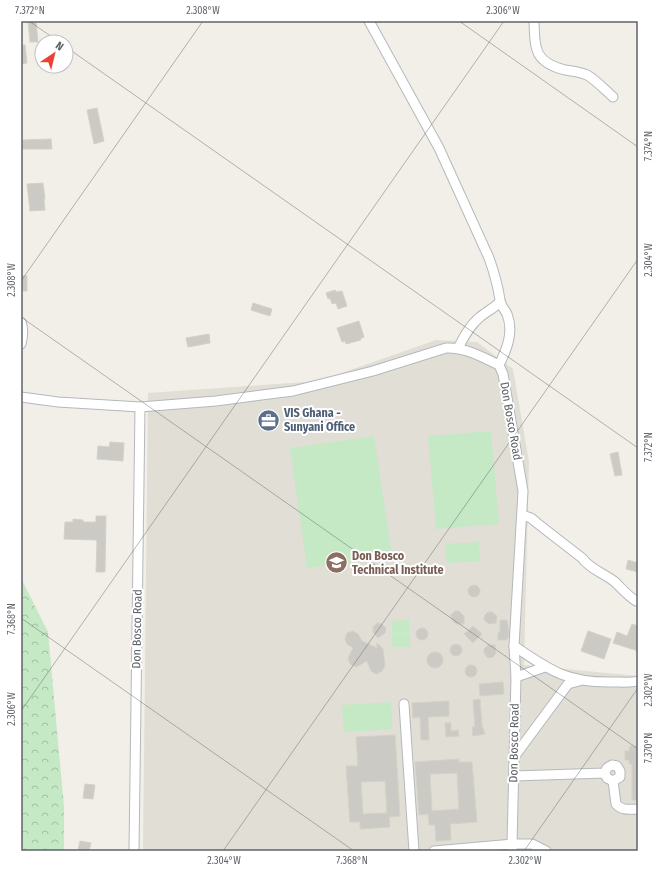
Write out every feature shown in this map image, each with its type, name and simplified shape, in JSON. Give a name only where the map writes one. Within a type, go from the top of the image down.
[{"type":"street","points":[[369,21],[444,158],[489,258],[496,277],[500,302],[507,315],[510,328],[506,351],[499,365]]},
{"type":"street","points":[[534,21],[535,45],[544,60],[553,67],[587,75],[613,97]]},
{"type":"street","points":[[458,348],[467,332],[478,319],[485,313],[492,310],[500,302]]},
{"type":"street","points":[[21,322],[23,326],[23,335],[21,344]]},
{"type":"street","name":"Don Bosco Road","points":[[21,397],[58,402],[140,407],[216,401],[293,391],[373,371],[446,348],[458,348],[468,351],[499,365],[503,374],[523,491],[514,646],[516,677],[512,847]]},
{"type":"street","name":"Don Bosco Road","points":[[134,851],[140,407]]},
{"type":"street","points":[[522,515],[531,518],[582,558],[586,564],[615,582],[627,595],[636,601]]},
{"type":"street","points":[[514,646],[545,667],[570,678],[583,681],[600,682],[638,681]]},
{"type":"street","points":[[516,677],[545,667]]},
{"type":"street","points":[[514,757],[568,684],[583,681]]},
{"type":"street","points":[[404,704],[414,851]]},
{"type":"street","points":[[605,773],[607,768],[612,765],[617,766],[620,771],[620,777],[613,781]]},
{"type":"street","points":[[514,776],[605,773]]},
{"type":"street","points":[[605,773],[607,778],[613,781]]},
{"type":"street","points":[[613,781],[616,804],[623,809],[638,809]]},
{"type":"street","points":[[434,851],[512,847],[532,844],[546,851]]},
{"type":"shaded area","name":"Don Bosco Technical Institute","points":[[436,340],[477,342],[513,369],[529,462],[524,665],[638,676],[638,851],[143,851],[148,393],[319,381]]},
{"type":"green space","points":[[491,431],[499,524],[436,529],[428,436]]},
{"type":"green space","points":[[374,436],[392,556],[307,568],[290,448]]},
{"type":"green space","points":[[479,542],[480,561],[447,563],[445,544]]},
{"type":"green space","points":[[21,578],[48,632],[64,807],[64,851],[21,851]]},
{"type":"green space","points":[[409,620],[409,633],[392,633],[392,621]]},
{"type":"green space","points":[[392,634],[409,634],[410,647],[392,647]]},
{"type":"green space","points":[[391,702],[392,729],[344,732],[342,705]]},
{"type":"building","points":[[28,21],[36,21],[37,34],[34,34],[34,42],[30,42]]},
{"type":"building","points":[[21,45],[25,45],[27,63],[21,64]]},
{"type":"building","points":[[97,108],[104,141],[94,144],[87,110]]},
{"type":"building","points":[[51,139],[52,149],[22,149],[22,140]]},
{"type":"building","points":[[43,183],[45,210],[30,211],[27,184]]},
{"type":"building","points":[[21,276],[27,276],[27,291],[21,291]]},
{"type":"building","points":[[335,290],[336,292],[342,291],[347,306],[338,309],[336,303],[332,304],[330,298],[328,299],[326,293]]},
{"type":"building","points":[[253,303],[272,309],[270,316],[251,310]]},
{"type":"building","points":[[359,321],[364,337],[360,339],[361,340],[346,344],[345,341],[342,342],[337,328]]},
{"type":"building","points":[[209,334],[210,343],[188,347],[186,338]]},
{"type":"building","points":[[110,442],[124,443],[123,461],[97,459],[98,446],[109,447]]},
{"type":"building","points":[[618,452],[622,475],[615,476],[610,454]]},
{"type":"building","points":[[96,516],[106,516],[105,572],[96,572],[96,540],[64,539],[65,522],[73,522],[73,519],[83,520],[83,522],[96,522]]},
{"type":"building","points":[[628,560],[638,563],[638,572],[626,569]]},
{"type":"building","points":[[472,585],[476,585],[480,591],[476,597],[472,597],[468,593],[468,589]]},
{"type":"building","points":[[455,611],[459,611],[464,616],[464,624],[456,624],[452,620],[451,615]]},
{"type":"building","points":[[488,612],[492,612],[497,616],[496,623],[489,624],[484,620],[485,615]]},
{"type":"building","points":[[500,620],[507,620],[509,634],[506,640],[498,640]]},
{"type":"building","points":[[377,623],[382,624],[386,628],[385,633],[378,638],[373,632],[373,627]]},
{"type":"building","points":[[632,624],[638,626],[638,651],[613,643],[617,632],[627,636]]},
{"type":"building","points":[[473,626],[482,634],[473,643],[464,634]]},
{"type":"building","points":[[424,628],[427,629],[427,639],[420,640],[417,639],[416,632],[417,629]]},
{"type":"building","points":[[353,631],[358,634],[362,641],[377,648],[377,643],[383,649],[385,666],[382,671],[376,674],[371,671],[367,661],[356,667],[350,664],[348,658],[353,648],[347,644],[345,639],[347,633]]},
{"type":"building","points":[[588,631],[611,639],[604,659],[581,651]]},
{"type":"building","points":[[454,644],[458,644],[462,650],[458,656],[454,656],[450,652],[450,648]]},
{"type":"building","points":[[488,645],[495,645],[496,653],[493,657],[488,658],[484,653],[484,649]]},
{"type":"building","points":[[435,652],[441,654],[443,660],[441,666],[435,668],[429,666],[427,660],[429,654]]},
{"type":"building","points":[[469,665],[473,665],[477,671],[473,677],[469,677],[465,673],[465,669]]},
{"type":"building","points":[[503,682],[504,694],[480,696],[479,684]]},
{"type":"building","points":[[480,699],[482,726],[485,734],[473,736],[472,727],[475,727],[473,700]]},
{"type":"building","points":[[449,701],[449,716],[428,717],[429,740],[421,740],[420,717],[413,718],[412,703]]},
{"type":"building","points":[[445,723],[451,723],[451,731],[458,730],[459,736],[446,737]]},
{"type":"building","points":[[395,735],[400,816],[389,817],[390,827],[360,829],[360,822],[350,822],[346,766],[358,766],[356,737]],"holes":[[[385,781],[387,813],[363,814],[361,782]]]},
{"type":"building","points":[[630,746],[638,746],[638,800],[632,800],[632,764],[629,764],[629,760],[625,760],[625,751],[629,751]]},
{"type":"building","points":[[459,759],[459,762],[472,762],[477,822],[450,824],[451,840],[436,841],[435,825],[429,825],[428,814],[419,815],[415,762]],"holes":[[[457,773],[459,809],[432,811],[430,774]]]},
{"type":"building","points":[[85,784],[95,785],[93,799],[83,798]]},
{"type":"building","points":[[80,841],[91,843],[89,851],[78,850]]},
{"type":"place","name":"VIS Ghana - Sunyani Office","points":[[269,420]]},
{"type":"place","name":"Don Bosco Technical Institute","points":[[336,563]]}]
